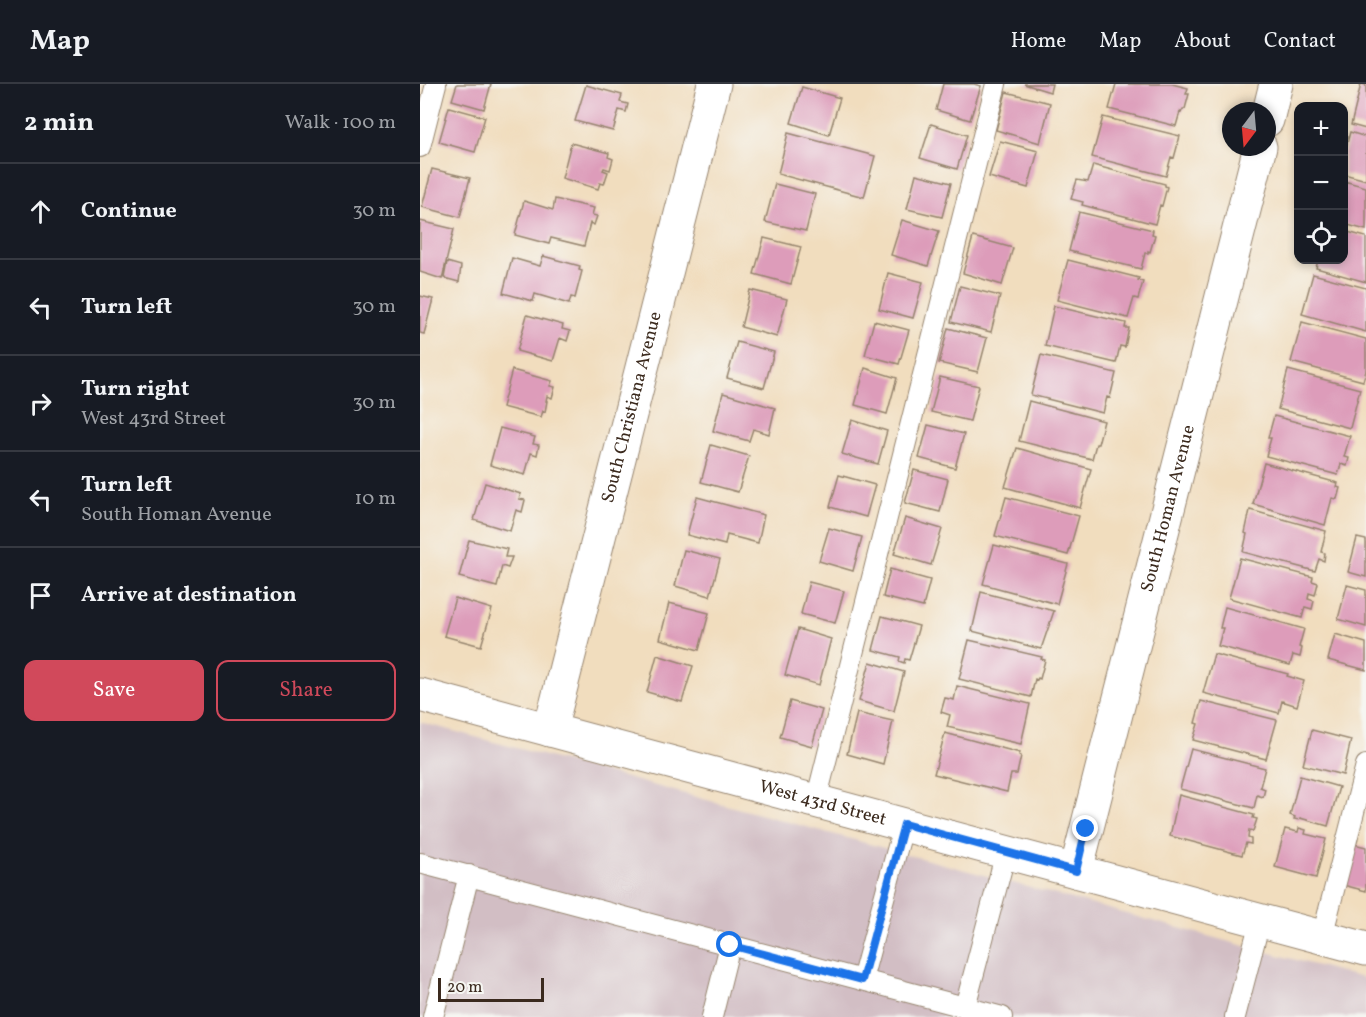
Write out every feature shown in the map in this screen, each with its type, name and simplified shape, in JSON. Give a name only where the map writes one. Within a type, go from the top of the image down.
[{"type":"street","name":"South Christiana Avenue","points":[[550,730],[714,84]]},
{"type":"street","points":[[1272,102],[1276,84]]},
{"type":"street","name":"South Homan Avenue","points":[[1076,871],[1258,156]]},
{"type":"street","name":"West 43rd Street","points":[[420,695],[1366,949]]},
{"type":"lane","points":[[420,147],[436,84]]},
{"type":"lane","points":[[816,801],[996,84]]},
{"type":"lane","points":[[1322,937],[1366,765]]},
{"type":"lane","points":[[862,980],[904,824]]},
{"type":"lane","points":[[965,1007],[1006,852]]},
{"type":"lane","points":[[420,862],[998,1017]]},
{"type":"lane","points":[[433,1017],[469,875]]},
{"type":"lane","points":[[1235,1017],[1260,921]]},
{"type":"lane","points":[[712,1017],[730,945]]},
{"type":"shaded area","points":[[420,722],[1366,979],[1366,1017],[420,1017]]},
{"type":"building","points":[[457,84],[491,84],[484,109],[452,100]]},
{"type":"building","points":[[943,84],[981,86],[970,120],[936,110]]},
{"type":"building","points":[[1024,84],[1052,84],[1050,92]]},
{"type":"building","points":[[1116,84],[1172,84],[1188,88],[1186,94],[1189,94],[1185,109],[1180,112],[1176,126],[1109,109]]},
{"type":"building","points":[[1361,84],[1366,85],[1366,129],[1351,125]]},
{"type":"building","points":[[586,85],[622,95],[620,102],[628,104],[626,112],[619,110],[613,131],[575,121]]},
{"type":"building","points":[[802,87],[840,98],[829,135],[791,123]]},
{"type":"building","points":[[1006,92],[1050,103],[1040,143],[996,130]]},
{"type":"building","points":[[449,107],[485,117],[475,152],[439,142]]},
{"type":"building","points":[[1103,117],[1180,136],[1166,176],[1092,157]]},
{"type":"building","points":[[931,124],[967,135],[957,169],[920,158]]},
{"type":"building","points":[[1350,132],[1366,137],[1366,180],[1348,175]]},
{"type":"building","points":[[788,133],[875,156],[864,197],[778,174]]},
{"type":"building","points":[[1000,141],[1038,151],[1028,188],[989,177]]},
{"type":"building","points":[[571,143],[609,153],[608,157],[613,159],[610,170],[604,168],[603,170],[608,172],[604,184],[600,183],[598,189],[562,178]]},
{"type":"building","points":[[1093,165],[1165,184],[1167,187],[1155,224],[1082,205],[1083,202],[1071,199],[1077,180],[1088,182]]},
{"type":"building","points":[[432,169],[470,178],[460,217],[422,207]]},
{"type":"building","points":[[916,174],[951,183],[942,217],[907,209]]},
{"type":"building","points":[[1348,182],[1366,187],[1366,230],[1348,225]]},
{"type":"building","points":[[775,184],[815,194],[806,231],[765,222]]},
{"type":"building","points":[[555,199],[594,208],[592,215],[597,216],[594,225],[590,223],[584,246],[551,238],[549,244],[515,235],[524,201],[553,210]]},
{"type":"building","points":[[1079,212],[1153,230],[1152,234],[1155,235],[1150,252],[1145,253],[1141,269],[1069,251]]},
{"type":"building","points":[[902,220],[939,231],[928,266],[891,255]]},
{"type":"building","points":[[420,221],[454,229],[442,279],[420,272]]},
{"type":"building","points":[[1348,232],[1366,237],[1366,282],[1316,268],[1317,264],[1348,264]]},
{"type":"building","points":[[973,237],[1013,248],[1002,285],[963,273]]},
{"type":"building","points":[[764,238],[801,247],[791,284],[754,274]]},
{"type":"building","points":[[543,256],[580,266],[579,270],[582,271],[575,298],[571,297],[569,304],[535,294],[533,301],[503,293],[512,258],[540,266]]},
{"type":"building","points":[[1068,260],[1139,278],[1138,280],[1143,282],[1138,299],[1134,298],[1128,318],[1057,300]]},
{"type":"building","points":[[447,262],[461,266],[459,282],[444,278]]},
{"type":"building","points":[[888,273],[923,282],[913,318],[879,309]]},
{"type":"building","points":[[1313,274],[1366,288],[1366,332],[1302,314]]},
{"type":"building","points":[[960,286],[1000,296],[991,332],[951,322]]},
{"type":"building","points":[[750,290],[787,299],[777,337],[741,327]]},
{"type":"building","points":[[420,296],[433,299],[424,334],[420,333]]},
{"type":"building","points":[[1054,306],[1126,323],[1125,328],[1129,328],[1125,347],[1120,346],[1116,363],[1045,346]]},
{"type":"building","points":[[527,315],[563,325],[562,329],[570,331],[567,341],[560,338],[553,361],[517,351]]},
{"type":"building","points":[[874,321],[909,330],[899,364],[865,355]]},
{"type":"building","points":[[1302,322],[1366,339],[1366,371],[1363,381],[1291,362]]},
{"type":"building","points":[[948,328],[987,338],[978,372],[939,363]]},
{"type":"building","points":[[737,342],[774,352],[764,388],[727,378]]},
{"type":"building","points":[[1041,355],[1116,373],[1110,398],[1107,397],[1103,413],[1031,395]]},
{"type":"building","points":[[865,368],[897,378],[887,414],[855,405]]},
{"type":"building","points":[[512,370],[552,381],[550,386],[555,387],[552,398],[547,396],[545,412],[543,411],[541,417],[502,407]]},
{"type":"building","points":[[1288,370],[1360,389],[1350,428],[1278,409]]},
{"type":"building","points":[[940,377],[979,386],[970,421],[931,412]]},
{"type":"building","points":[[723,393],[775,408],[769,434],[753,429],[749,441],[713,431]]},
{"type":"building","points":[[1029,401],[1104,421],[1092,459],[1019,441]]},
{"type":"building","points":[[1274,416],[1350,436],[1344,457],[1349,458],[1347,466],[1341,464],[1338,475],[1266,456]]},
{"type":"building","points":[[852,420],[887,431],[878,464],[842,454]]},
{"type":"building","points":[[928,425],[964,434],[955,468],[919,458]]},
{"type":"building","points":[[500,428],[535,437],[533,444],[539,445],[537,455],[531,453],[525,475],[490,465]]},
{"type":"building","points":[[711,445],[749,456],[738,492],[701,482]]},
{"type":"building","points":[[1017,448],[1091,469],[1080,508],[1005,487]]},
{"type":"building","points":[[1264,463],[1338,483],[1337,487],[1340,488],[1337,499],[1332,498],[1325,525],[1253,504]]},
{"type":"building","points":[[914,470],[948,479],[940,512],[905,503]]},
{"type":"building","points":[[839,475],[875,485],[866,517],[830,507]]},
{"type":"building","points":[[485,483],[521,494],[519,499],[525,500],[522,512],[516,510],[510,531],[474,520]]},
{"type":"building","points":[[697,497],[764,515],[758,543],[727,535],[725,545],[687,535]]},
{"type":"building","points":[[1006,497],[1079,516],[1068,555],[995,536]]},
{"type":"building","points":[[1250,510],[1326,531],[1321,552],[1325,553],[1324,561],[1319,559],[1315,571],[1243,552]]},
{"type":"building","points":[[905,518],[942,529],[931,565],[894,554]]},
{"type":"building","points":[[829,528],[862,537],[853,571],[819,561]]},
{"type":"building","points":[[1357,538],[1366,540],[1366,577],[1348,572]]},
{"type":"building","points":[[469,540],[507,549],[505,557],[512,557],[508,568],[502,566],[497,587],[459,577]]},
{"type":"building","points":[[994,545],[1068,564],[1057,604],[983,584]]},
{"type":"building","points":[[684,550],[720,559],[710,596],[675,586]]},
{"type":"building","points":[[1240,558],[1313,577],[1312,581],[1318,583],[1315,595],[1309,593],[1308,599],[1314,601],[1312,609],[1305,607],[1302,618],[1229,598]]},
{"type":"building","points":[[890,569],[930,580],[923,607],[883,597]]},
{"type":"building","points":[[809,582],[844,591],[835,623],[801,614]]},
{"type":"building","points":[[1347,585],[1366,590],[1366,627],[1338,619]]},
{"type":"building","points":[[981,592],[1054,611],[1041,649],[972,631]]},
{"type":"building","points":[[455,598],[492,609],[481,646],[444,636]]},
{"type":"building","points":[[669,603],[709,613],[699,650],[660,639]]},
{"type":"building","points":[[1225,607],[1304,629],[1299,647],[1302,648],[1300,657],[1293,655],[1290,665],[1218,646]]},
{"type":"building","points":[[882,616],[919,626],[909,660],[905,659],[904,663],[899,661],[900,657],[873,650]]},
{"type":"building","points":[[798,629],[831,639],[819,685],[785,675]]},
{"type":"building","points":[[1335,634],[1366,643],[1366,670],[1328,660]]},
{"type":"building","points":[[969,640],[1042,657],[1041,659],[1045,660],[1040,679],[1035,679],[1031,697],[959,679]]},
{"type":"building","points":[[1214,654],[1288,674],[1287,676],[1304,681],[1297,706],[1282,701],[1279,713],[1203,693]]},
{"type":"building","points":[[657,655],[693,666],[682,702],[647,692]]},
{"type":"building","points":[[870,662],[904,672],[894,711],[859,701]]},
{"type":"building","points":[[957,686],[1030,704],[1021,744],[947,727],[950,715],[941,712],[945,698],[954,700]]},
{"type":"building","points":[[790,701],[822,710],[812,746],[780,737]]},
{"type":"building","points":[[1201,701],[1277,720],[1266,759],[1193,740]]},
{"type":"building","points":[[857,713],[893,721],[883,764],[847,754]]},
{"type":"building","points":[[1312,730],[1351,740],[1343,775],[1303,765]]},
{"type":"building","points":[[945,733],[1020,753],[1017,774],[1011,774],[1007,792],[934,774]]},
{"type":"building","points":[[1191,749],[1265,768],[1260,787],[1265,789],[1263,797],[1257,795],[1254,808],[1180,789]]},
{"type":"building","points":[[1300,776],[1339,787],[1328,826],[1300,818],[1299,820],[1294,819],[1295,817],[1290,815]]},
{"type":"building","points":[[1179,795],[1254,815],[1253,818],[1257,819],[1253,831],[1249,830],[1248,838],[1251,839],[1251,844],[1246,843],[1242,855],[1170,836]]},
{"type":"building","points":[[1299,828],[1306,830],[1305,834],[1326,839],[1316,878],[1275,867],[1285,829],[1298,832]]},
{"type":"building","points":[[1354,844],[1366,847],[1366,891],[1343,885]]},
{"type":"route","points":[[730,945],[862,980],[904,824],[1076,871],[1086,829]]}]
